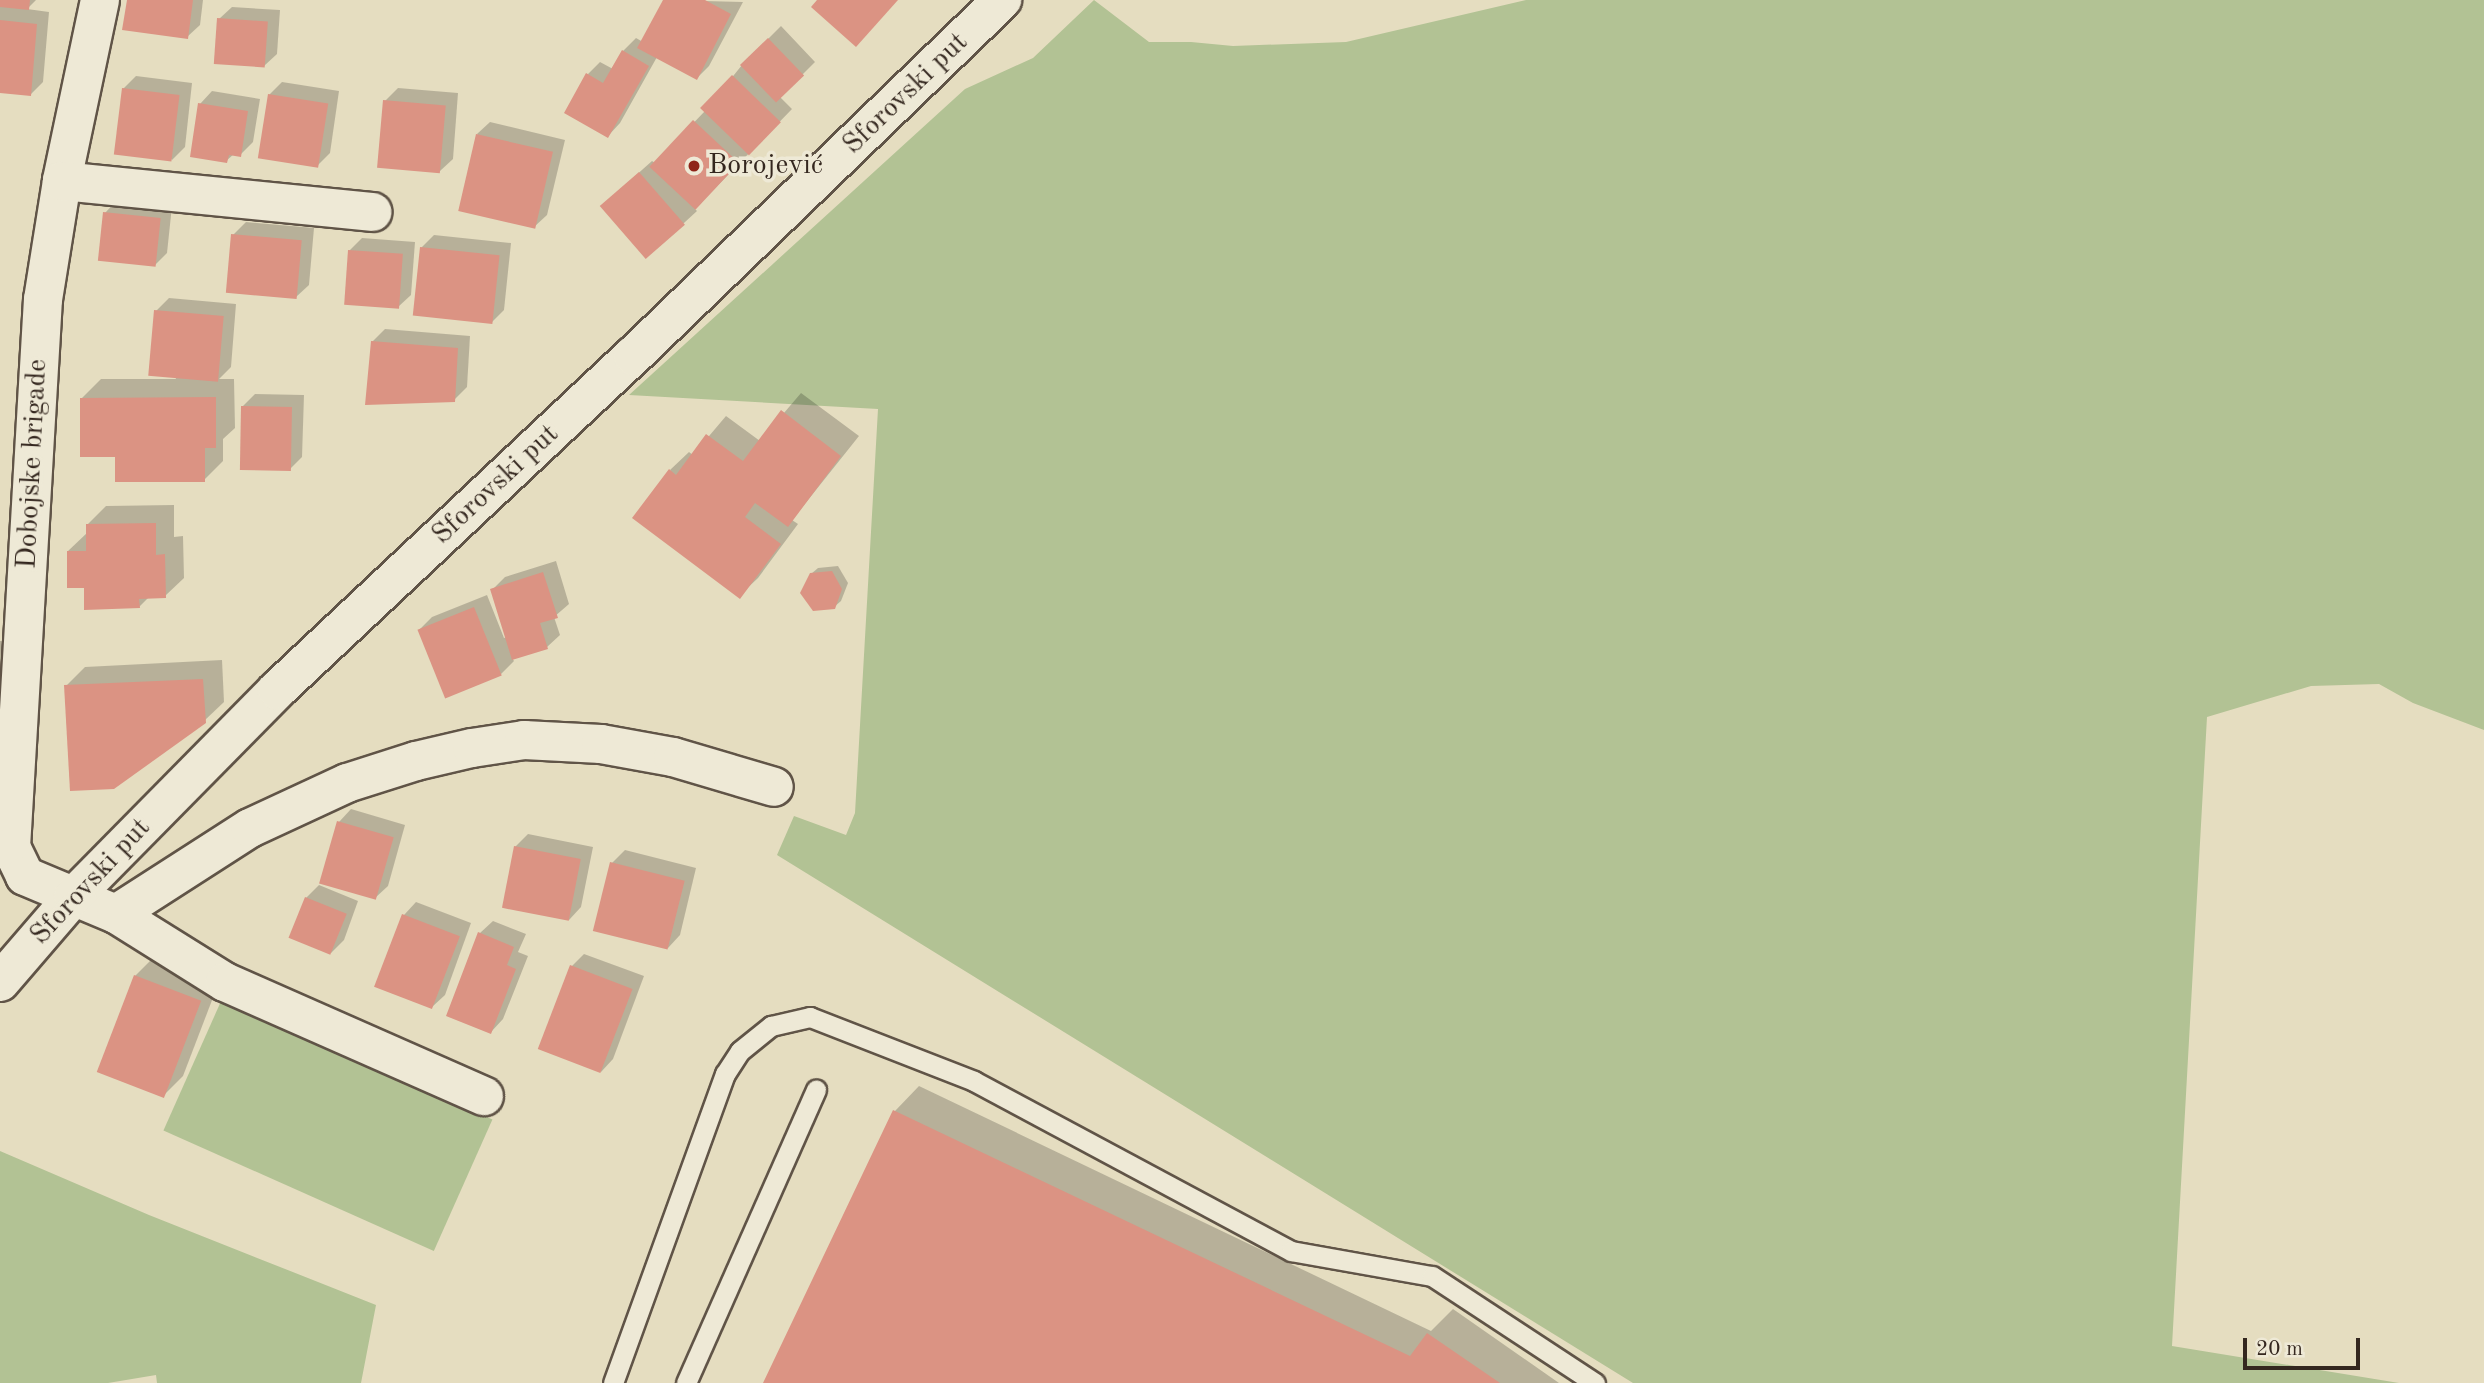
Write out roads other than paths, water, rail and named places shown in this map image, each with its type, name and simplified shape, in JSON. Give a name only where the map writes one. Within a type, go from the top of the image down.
[{"type":"street","name":"Dobojske brigade","points":[[100,0],[62,181],[43,299],[11,847],[25,876],[116,914],[225,982],[484,1096]]},
{"type":"street","name":"Sforovski put","points":[[0,982],[73,897],[277,690],[633,356],[1003,0]]},
{"type":"street","points":[[62,181],[372,212]]},
{"type":"street","points":[[116,914],[250,828],[335,788],[416,761],[472,748],[524,740],[601,744],[673,757],[774,787]]},
{"type":"lane","points":[[613,1383],[725,1074],[740,1051],[771,1026],[810,1017],[974,1081],[1291,1251],[1432,1276],[1595,1383]]},
{"type":"lane","points":[[686,1383],[816,1090]]},
{"type":"place","name":"Borojević","points":[[694,166]]}]
